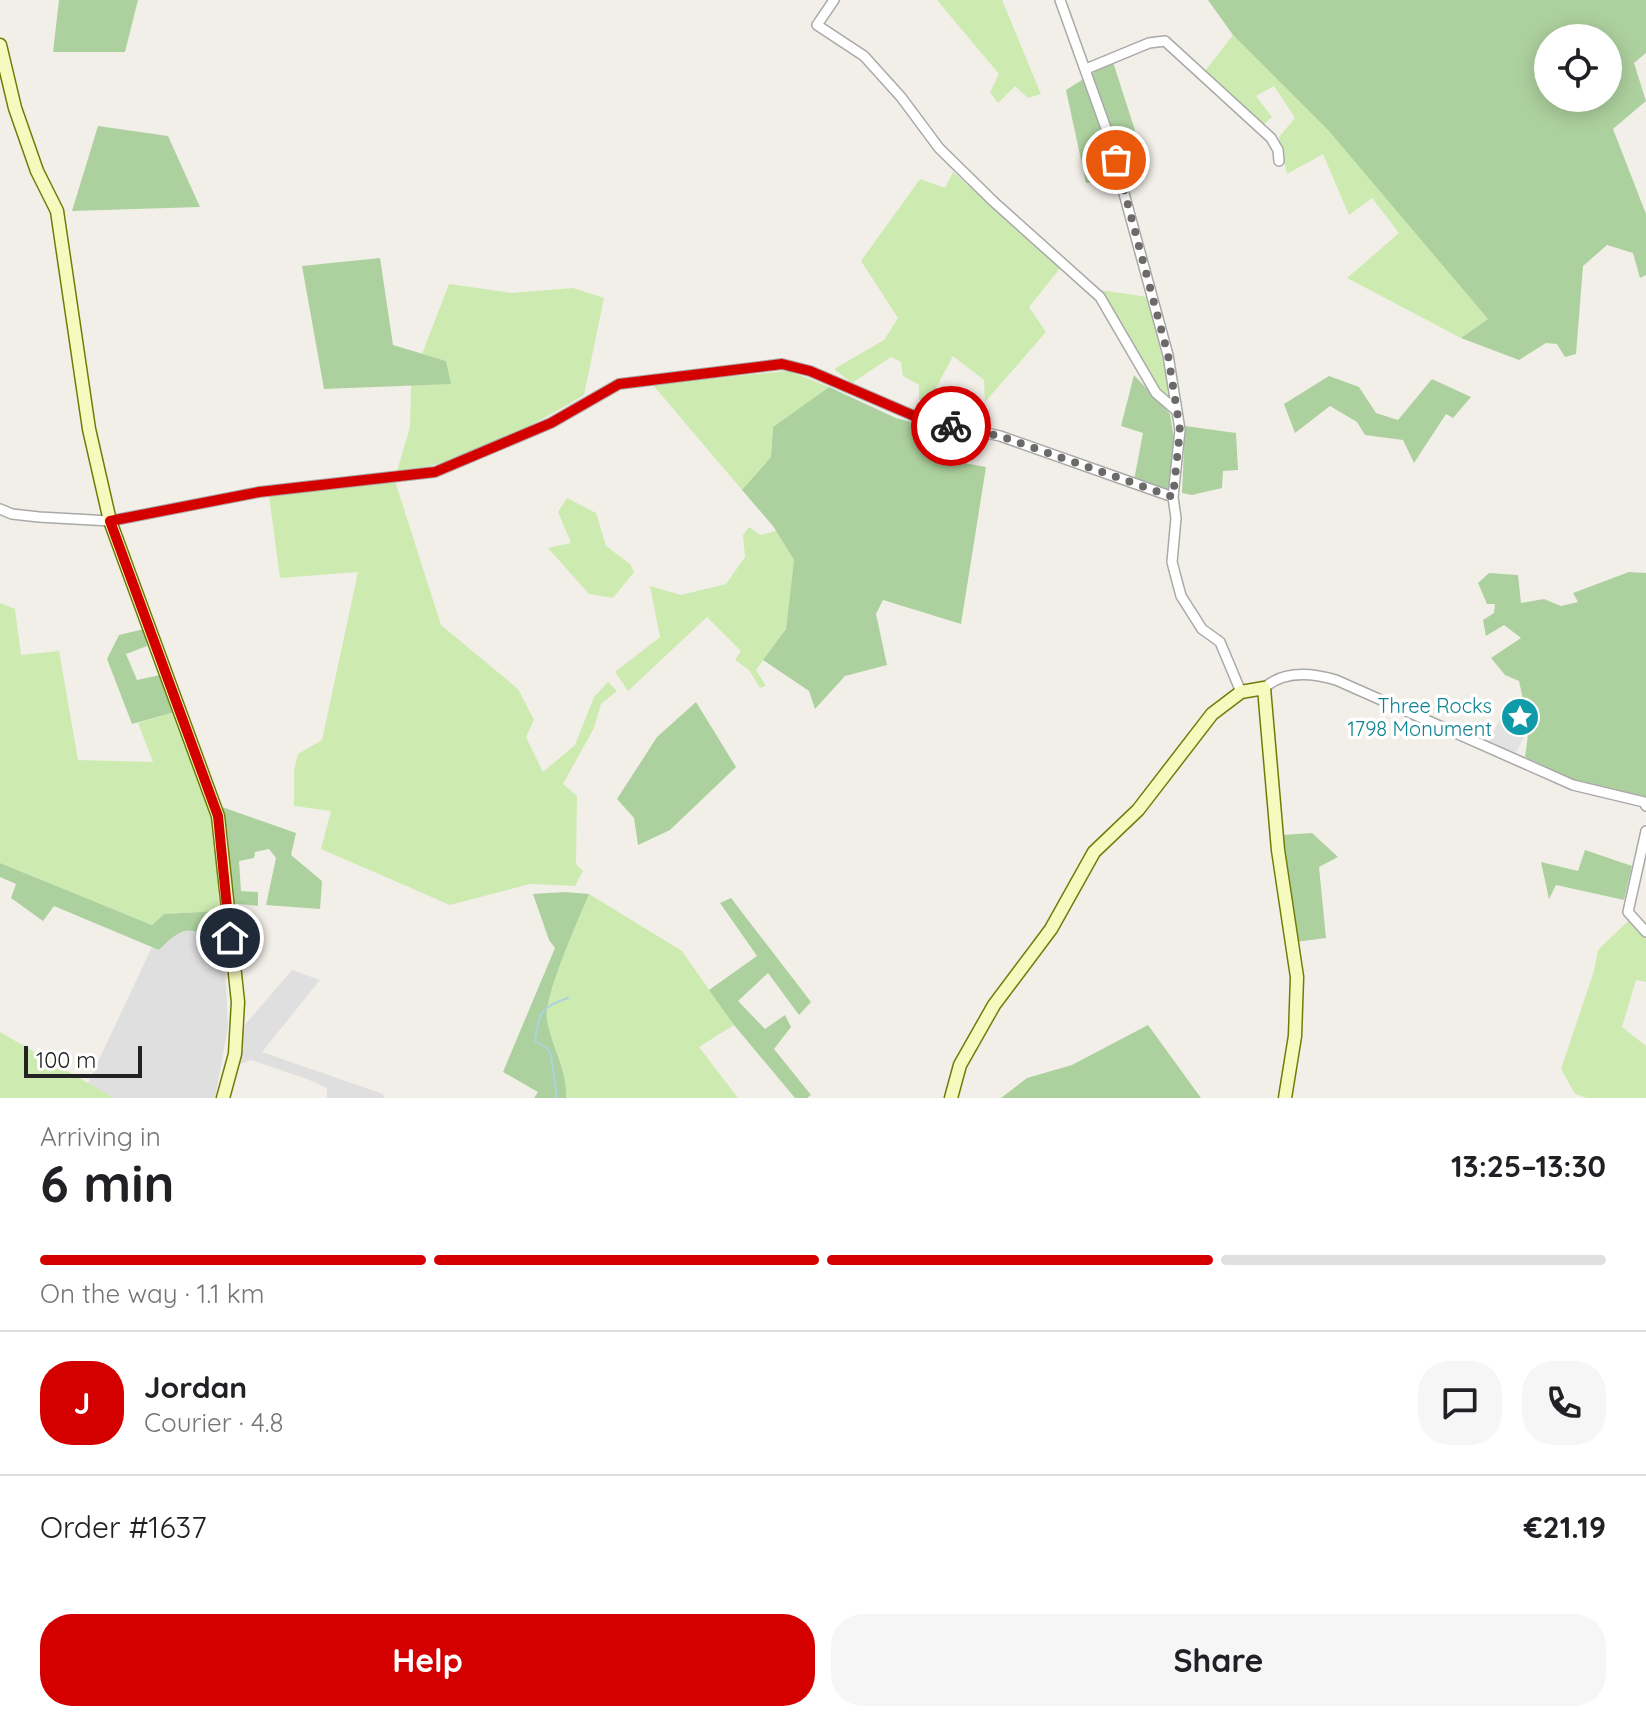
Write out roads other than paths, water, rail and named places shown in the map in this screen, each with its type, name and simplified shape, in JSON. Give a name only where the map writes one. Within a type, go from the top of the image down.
[{"type":"street","points":[[834,0],[817,25],[864,56],[901,97],[939,148],[1100,297],[1156,393],[1177,411]]},
{"type":"street","points":[[1060,0],[1086,69],[1141,250],[1168,355],[1180,430],[1173,497],[1176,518],[1172,562],[1181,596],[1202,629],[1220,642],[1241,692]]},
{"type":"street","points":[[1086,69],[1149,43],[1165,41],[1271,138],[1278,150],[1279,161]]},
{"type":"street","points":[[0,45],[15,108],[37,171],[57,211],[89,429],[110,521],[218,816],[238,1002],[235,1054],[223,1098]]},
{"type":"street","points":[[0,509],[12,514],[39,517],[110,521],[259,492],[435,472],[551,423],[619,384],[782,364],[810,371],[919,418],[1000,436],[1173,497]]},
{"type":"street","points":[[951,1098],[960,1065],[994,1005],[1051,929],[1094,852],[1138,810],[1212,714],[1241,692],[1264,688],[1281,676],[1320,675],[1573,785],[1644,802],[1646,806]]},
{"type":"street","points":[[1264,688],[1278,850],[1297,977],[1295,1036],[1285,1098]]},
{"type":"street","points":[[1646,831],[1628,912],[1646,932]]},
{"type":"waterway","points":[[557,1098],[551,1055],[547,1048],[535,1041],[543,1012],[568,998]]},
{"type":"place","name":"Three Rocks 1798 Monument","points":[[1520,717]]}]
